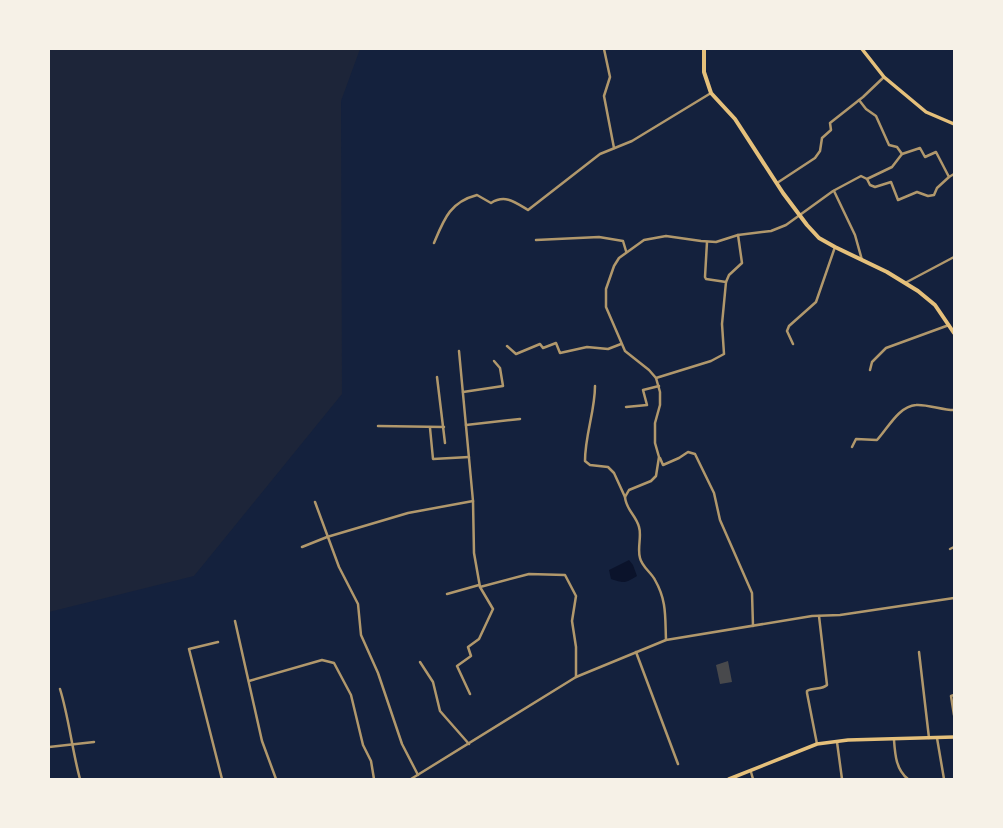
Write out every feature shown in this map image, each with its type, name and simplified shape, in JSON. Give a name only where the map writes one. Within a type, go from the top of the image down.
[{"type":"main road","points":[[704,49],[704,72],[711,93],[735,119],[800,216],[819,238],[905,283],[935,305],[954,333]]},
{"type":"main road","points":[[862,49],[884,76],[926,112],[954,124]]},
{"type":"main road","points":[[729,779],[751,772],[817,744],[954,737]]},
{"type":"street","points":[[604,49],[610,77],[604,96],[614,148]]},
{"type":"street","points":[[777,183],[815,158],[820,151],[822,138],[831,130],[830,123],[859,100],[884,76]]},
{"type":"street","points":[[434,243],[446,215],[464,198],[477,195],[491,203],[498,199],[511,200],[528,210],[600,154],[632,141],[711,93]]},
{"type":"street","points":[[859,100],[866,109],[876,116],[889,145],[897,147],[902,154]]},
{"type":"street","points":[[867,179],[892,167],[902,154],[920,148],[925,157],[936,152],[950,177]]},
{"type":"street","points":[[753,626],[752,593],[720,520],[714,492],[696,454],[688,452],[663,465],[659,457],[655,443],[655,430],[660,405],[656,378],[649,370],[625,351],[604,301],[614,266],[618,258],[626,251],[644,240],[666,236],[716,242],[738,235],[772,231],[800,216],[834,191],[861,176],[867,179],[870,185],[875,187],[891,182],[898,200],[917,192],[928,196],[934,195],[937,188],[954,174]]},
{"type":"street","points":[[834,191],[855,235],[862,260]]},
{"type":"street","points":[[656,378],[711,361],[724,354],[722,324],[726,282],[729,275],[742,263],[738,235]]},
{"type":"street","points":[[536,240],[599,237],[623,240],[626,251]]},
{"type":"street","points":[[707,242],[705,277],[706,279],[726,282]]},
{"type":"street","points":[[793,344],[787,331],[789,326],[816,302],[835,247]]},
{"type":"street","points":[[905,283],[954,257]]},
{"type":"street","points":[[870,370],[872,362],[886,348],[949,325]]},
{"type":"street","points":[[507,346],[516,354],[540,344],[543,348],[556,342],[560,353],[587,348],[608,349],[621,344]]},
{"type":"street","points":[[459,351],[469,457],[474,553],[479,586],[493,609],[479,639],[468,647],[471,656],[457,666],[470,694]]},
{"type":"street","points":[[463,392],[503,386],[500,368],[494,361]]},
{"type":"street","points":[[437,377],[445,443]]},
{"type":"street","points":[[595,386],[595,401],[585,450],[585,460],[590,465],[608,467],[614,473],[631,514],[635,517],[640,528],[640,557],[643,565],[655,579],[664,599],[666,640]]},
{"type":"street","points":[[626,407],[647,405],[643,390],[658,386]]},
{"type":"street","points":[[852,446],[856,439],[877,440],[904,408],[916,405],[943,410],[954,410]]},
{"type":"street","points":[[466,425],[520,420]]},
{"type":"street","points":[[378,426],[430,428],[444,427]]},
{"type":"street","points":[[430,428],[434,459],[469,457]]},
{"type":"street","points":[[625,497],[629,490],[651,481],[656,476],[659,457]]},
{"type":"street","points":[[302,547],[327,537],[408,513],[472,501]]},
{"type":"street","points":[[315,502],[327,537],[358,604],[361,635],[378,673],[402,744],[418,775]]},
{"type":"street","points":[[950,549],[954,547]]},
{"type":"street","points":[[447,594],[529,574],[565,575],[576,596],[572,621],[576,647],[576,677]]},
{"type":"street","points":[[411,779],[576,677],[666,640],[819,616],[840,615],[954,598]]},
{"type":"street","points":[[817,744],[807,690],[827,685],[819,616]]},
{"type":"street","points":[[235,622],[262,741],[276,779]]},
{"type":"street","points":[[218,642],[189,650],[222,779]]},
{"type":"street","points":[[636,652],[678,764]]},
{"type":"street","points":[[919,652],[929,739]]},
{"type":"street","points":[[249,681],[322,660],[334,663],[351,695],[363,744],[371,761],[374,779]]},
{"type":"street","points":[[420,662],[433,682],[440,711],[469,744]]},
{"type":"street","points":[[60,690],[65,706],[71,744],[80,779]]},
{"type":"street","points":[[954,695],[951,696],[954,715]]},
{"type":"street","points":[[937,738],[944,779]]},
{"type":"street","points":[[894,740],[896,760],[900,769],[908,779]]},
{"type":"street","points":[[49,747],[94,742]]},
{"type":"street","points":[[837,742],[842,779]]},
{"type":"street","points":[[751,772],[753,779]]},
{"type":"shaded area","points":[[49,49],[360,49],[341,101],[342,394],[194,576],[49,612]]},
{"type":"shaded area","points":[[629,560],[633,565],[637,576],[624,582],[611,579],[609,570]]},
{"type":"building","points":[[728,661],[732,682],[720,684],[716,665]]}]
